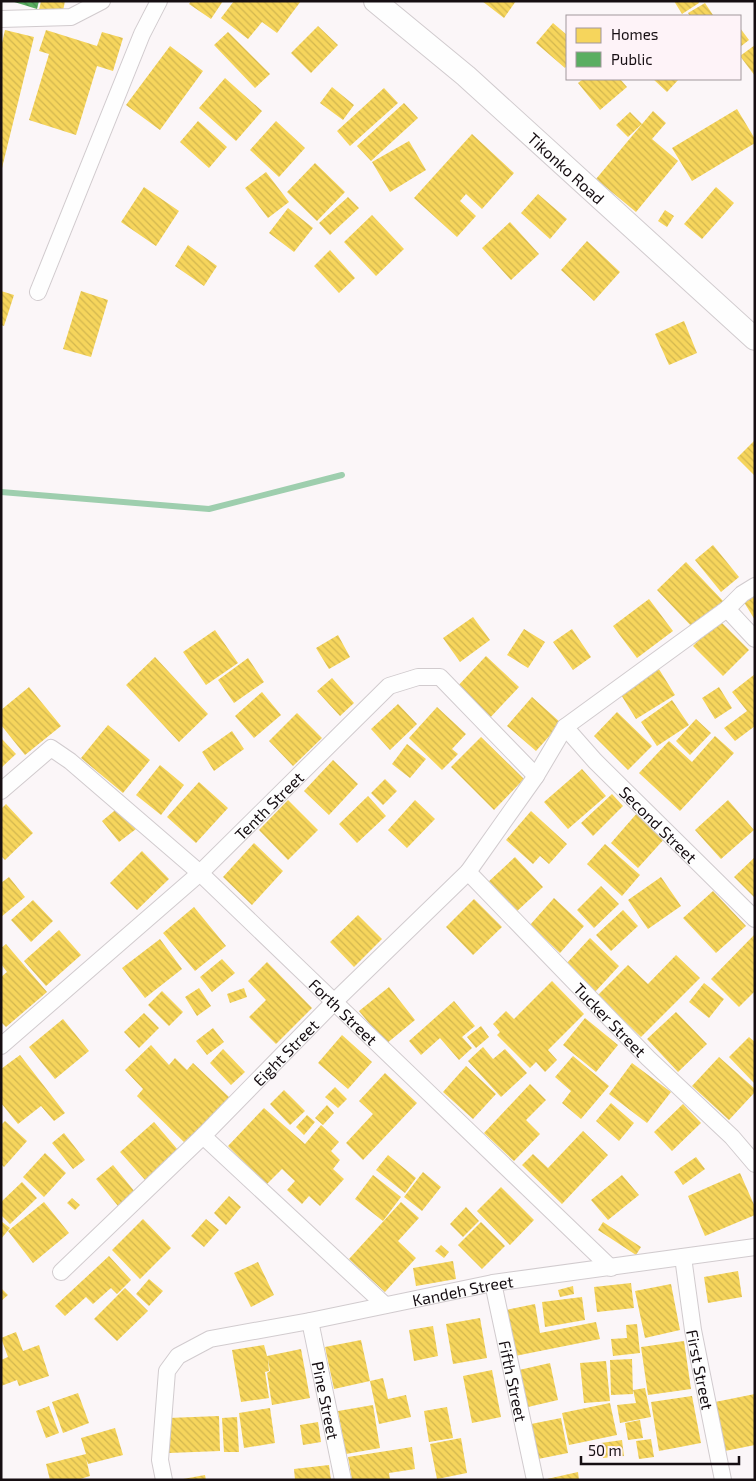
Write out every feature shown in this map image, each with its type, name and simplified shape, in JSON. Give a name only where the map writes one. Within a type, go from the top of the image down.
[{"type":"street","points":[[1,19],[72,17],[102,1]]},
{"type":"street","points":[[38,292],[142,34],[159,1]]},
{"type":"street","name":"Tikonko Road","points":[[375,1],[466,76],[755,340]]},
{"type":"street","points":[[565,727],[727,609],[742,594],[755,586]]},
{"type":"street","points":[[727,609],[755,639]]},
{"type":"street","name":"Tenth Street","points":[[1,1046],[200,873],[390,686],[418,677],[440,677],[536,776]]},
{"type":"street","name":"Eight Street","points":[[61,1272],[203,1136],[335,1001],[468,872],[536,776],[565,727]]},
{"type":"street","name":"Second Street","points":[[565,727],[595,761],[755,920]]},
{"type":"street","name":"Forth Street","points":[[1,791],[51,748],[70,761],[200,873],[611,1268]]},
{"type":"street","name":"Tucker Street","points":[[468,872],[648,1058],[732,1138],[755,1164]]},
{"type":"street","points":[[203,1136],[385,1305]]},
{"type":"street","name":"Kandeh Street","points":[[164,1480],[160,1460],[167,1371],[178,1356],[210,1339],[310,1321],[493,1283],[611,1268],[750,1245]]},
{"type":"street","name":"First Street","points":[[684,1257],[694,1330],[723,1480]]},
{"type":"street","name":"Fifth Street","points":[[493,1283],[536,1480]]},
{"type":"street","name":"Pine Street","points":[[310,1321],[343,1480]]},
{"type":"building: Homes","points":[[41,1],[65,1],[62,16],[39,10]]},
{"type":"building: Homes","points":[[191,1],[223,1],[211,19],[189,4]]},
{"type":"building: Homes","points":[[234,1],[301,1],[277,33],[262,22],[248,39],[221,18]]},
{"type":"building: Homes","points":[[482,1],[516,1],[504,18]]},
{"type":"building: Homes","points":[[674,1],[698,1],[699,3],[682,14]]},
{"type":"building: Homes","points":[[705,3],[713,15],[689,15],[688,13]]},
{"type":"building: Homes","points":[[553,23],[566,34],[565,68],[536,43]]},
{"type":"building: Homes","points":[[318,26],[338,45],[311,73],[291,53]]},
{"type":"building: Homes","points":[[741,29],[749,40],[741,46]]},
{"type":"building: Homes","points":[[5,30],[34,37],[2,168],[1,47]]},
{"type":"building: Homes","points":[[46,30],[97,46],[102,32],[123,38],[113,71],[97,66],[76,135],[29,120],[49,54],[39,51]]},
{"type":"building: Homes","points":[[228,32],[270,74],[255,88],[214,45]]},
{"type":"building: Homes","points":[[755,45],[755,76],[741,57],[741,55]]},
{"type":"building: Homes","points":[[170,46],[203,71],[160,130],[126,105]]},
{"type":"building: Homes","points":[[225,78],[262,111],[236,141],[199,108]]},
{"type":"building: Homes","points":[[582,80],[621,80],[627,87],[600,110],[578,83]]},
{"type":"building: Homes","points":[[654,80],[678,80],[667,92]]},
{"type":"building: Homes","points":[[332,87],[354,105],[343,120],[320,103]]},
{"type":"building: Homes","points":[[384,88],[398,103],[350,146],[337,131]]},
{"type":"building: Homes","points":[[404,103],[418,118],[371,161],[357,146]]},
{"type":"building: Homes","points":[[737,109],[755,139],[755,143],[692,181],[672,148]]},
{"type":"building: Homes","points":[[653,111],[666,123],[652,139],[678,161],[636,212],[596,179]]},
{"type":"building: Homes","points":[[630,112],[642,124],[628,137],[616,125]]},
{"type":"building: Homes","points":[[198,121],[227,147],[209,168],[180,142]]},
{"type":"building: Homes","points":[[276,121],[305,148],[279,177],[250,150]]},
{"type":"building: Homes","points":[[472,134],[514,173],[482,209],[466,194],[460,201],[476,216],[457,237],[414,198]]},
{"type":"building: Homes","points":[[409,141],[426,170],[390,192],[372,162]]},
{"type":"building: Homes","points":[[315,163],[345,192],[317,221],[287,192]]},
{"type":"building: Homes","points":[[266,172],[289,202],[268,218],[245,188]]},
{"type":"building: Homes","points":[[144,187],[179,211],[156,246],[121,222]]},
{"type":"building: Homes","points":[[716,187],[734,203],[702,239],[684,224]]},
{"type":"building: Homes","points":[[538,194],[567,219],[550,239],[521,213]]},
{"type":"building: Homes","points":[[348,197],[359,208],[330,235],[319,223]]},
{"type":"building: Homes","points":[[288,208],[313,228],[294,252],[269,233]]},
{"type":"building: Homes","points":[[665,210],[674,216],[667,227],[658,221]]},
{"type":"building: Homes","points":[[372,215],[404,249],[376,276],[344,242]]},
{"type":"building: Homes","points":[[510,222],[539,254],[511,280],[482,248]]},
{"type":"building: Homes","points":[[587,241],[620,272],[594,301],[561,270]]},
{"type":"building: Homes","points":[[188,245],[217,266],[204,286],[175,266]]},
{"type":"building: Homes","points":[[330,250],[355,278],[339,293],[314,266]]},
{"type":"building: Homes","points":[[1,291],[14,295],[4,326],[1,325]]},
{"type":"building: Homes","points":[[81,291],[108,300],[91,357],[63,349]]},
{"type":"building: Homes","points":[[684,321],[697,353],[669,365],[655,334]]},
{"type":"building: Homes","points":[[755,440],[755,476],[737,458]]},
{"type":"building: Homes","points":[[713,545],[739,577],[721,592],[695,560]]},
{"type":"building: Homes","points":[[686,562],[724,602],[695,630],[657,590]]},
{"type":"building: Homes","points":[[755,592],[755,620],[742,599]]},
{"type":"building: Homes","points":[[649,599],[673,631],[637,658],[613,626]]},
{"type":"building: Homes","points":[[473,617],[490,640],[460,662],[443,638]]},
{"type":"building: Homes","points":[[719,620],[749,650],[723,676],[693,646]]},
{"type":"building: Homes","points":[[524,629],[545,642],[528,668],[507,655]]},
{"type":"building: Homes","points":[[572,629],[591,657],[573,670],[553,642]]},
{"type":"building: Homes","points":[[215,630],[238,663],[206,685],[183,652]]},
{"type":"building: Homes","points":[[338,635],[350,657],[329,669],[316,648]]},
{"type":"building: Homes","points":[[486,656],[519,687],[488,720],[455,689]]},
{"type":"building: Homes","points":[[155,657],[208,714],[179,742],[126,685]]},
{"type":"building: Homes","points":[[248,658],[264,682],[234,703],[218,680]]},
{"type":"building: Homes","points":[[657,666],[675,695],[636,719],[618,690]]},
{"type":"building: Homes","points":[[755,674],[755,726],[735,741],[724,728],[747,711],[732,692]]},
{"type":"building: Homes","points":[[332,678],[354,703],[340,716],[317,691]]},
{"type":"building: Homes","points":[[29,687],[61,726],[25,755],[1,725],[1,710]]},
{"type":"building: Homes","points":[[719,687],[732,708],[715,719],[702,698]]},
{"type":"building: Homes","points":[[262,692],[281,715],[254,738],[235,716]]},
{"type":"building: Homes","points":[[532,697],[561,723],[536,751],[507,726]]},
{"type":"building: Homes","points":[[672,700],[689,725],[657,746],[641,722]]},
{"type":"building: Homes","points":[[398,704],[417,724],[390,750],[371,729]]},
{"type":"building: Homes","points":[[437,707],[466,734],[452,749],[458,754],[442,770],[409,738]]},
{"type":"building: Homes","points":[[617,712],[652,746],[628,770],[594,736]]},
{"type":"building: Homes","points":[[297,713],[322,738],[293,766],[269,741]]},
{"type":"building: Homes","points":[[696,719],[711,733],[690,755],[676,741]]},
{"type":"building: Homes","points":[[108,725],[150,760],[123,793],[81,758]]},
{"type":"building: Homes","points":[[232,731],[244,749],[214,771],[202,752]]},
{"type":"building: Homes","points":[[715,736],[734,753],[680,811],[639,773],[669,741],[692,762]]},
{"type":"building: Homes","points":[[481,737],[524,779],[494,810],[451,767]]},
{"type":"building: Homes","points":[[1,738],[16,754],[1,768]]},
{"type":"building: Homes","points":[[407,744],[426,759],[410,778],[392,764]]},
{"type":"building: Homes","points":[[333,760],[358,784],[329,815],[304,791]]},
{"type":"building: Homes","points":[[160,765],[184,785],[161,815],[136,795]]},
{"type":"building: Homes","points":[[582,769],[606,796],[568,829],[544,802]]},
{"type":"building: Homes","points":[[385,779],[397,791],[383,805],[371,793]]},
{"type":"building: Homes","points":[[199,782],[228,808],[196,843],[167,817]]},
{"type":"building: Homes","points":[[612,794],[623,806],[593,836],[581,823]]},
{"type":"building: Homes","points":[[368,796],[386,816],[357,843],[339,824]]},
{"type":"building: Homes","points":[[288,800],[318,830],[288,860],[259,830]]},
{"type":"building: Homes","points":[[415,800],[435,819],[407,848],[388,830]]},
{"type":"building: Homes","points":[[728,800],[754,830],[721,859],[695,830]]},
{"type":"building: Homes","points":[[6,804],[33,833],[5,860],[1,856],[1,809]]},
{"type":"building: Homes","points":[[119,807],[136,829],[119,842],[102,821]]},
{"type":"building: Homes","points":[[531,811],[567,844],[549,864],[540,856],[533,864],[506,840]]},
{"type":"building: Homes","points":[[638,812],[666,837],[638,868],[611,843]]},
{"type":"building: Homes","points":[[254,843],[283,871],[252,905],[223,877]]},
{"type":"building: Homes","points":[[605,844],[640,875],[622,896],[587,864]]},
{"type":"building: Homes","points":[[142,851],[169,879],[137,910],[110,883]]},
{"type":"building: Homes","points":[[515,857],[543,887],[515,913],[487,883]]},
{"type":"building: Homes","points":[[755,857],[755,898],[734,877]]},
{"type":"building: Homes","points":[[9,877],[25,897],[1,917],[1,883]]},
{"type":"building: Homes","points":[[661,877],[681,906],[648,929],[628,900]]},
{"type":"building: Homes","points":[[601,886],[619,904],[594,928],[577,910]]},
{"type":"building: Homes","points":[[713,891],[746,926],[716,953],[683,918]]},
{"type":"building: Homes","points":[[554,898],[584,926],[560,953],[530,925]]},
{"type":"building: Homes","points":[[474,899],[502,927],[473,955],[446,927]]},
{"type":"building: Homes","points":[[33,900],[53,921],[31,942],[11,920]]},
{"type":"building: Homes","points":[[194,907],[226,946],[195,971],[163,933]]},
{"type":"building: Homes","points":[[623,910],[638,926],[611,951],[596,935]]},
{"type":"building: Homes","points":[[358,915],[382,939],[354,967],[330,942]]},
{"type":"building: Homes","points":[[59,930],[81,955],[46,986],[24,961]]},
{"type":"building: Homes","points":[[755,934],[755,991],[739,1007],[711,979]]},
{"type":"building: Homes","points":[[590,938],[619,966],[595,992],[566,964]]},
{"type":"building: Homes","points":[[160,939],[182,969],[145,998],[122,968]]},
{"type":"building: Homes","points":[[6,944],[47,992],[6,1027],[1,1022],[1,977],[7,972],[1,964],[1,948]]},
{"type":"building: Homes","points":[[676,955],[700,978],[641,1037],[598,995],[628,965],[648,984]]},
{"type":"building: Homes","points":[[222,959],[235,973],[212,992],[200,977]]},
{"type":"building: Homes","points":[[267,962],[312,1008],[276,1044],[249,1017],[266,1000],[248,981]]},
{"type":"building: Homes","points":[[552,981],[584,1014],[548,1050],[557,1060],[545,1072],[536,1062],[530,1068],[497,1035],[500,1032],[493,1024],[506,1011],[514,1019]]},
{"type":"building: Homes","points":[[704,983],[724,999],[709,1018],[689,1002]]},
{"type":"building: Homes","points":[[389,987],[415,1020],[386,1044],[359,1011]]},
{"type":"building: Homes","points":[[199,988],[211,1006],[197,1016],[185,997]]},
{"type":"building: Homes","points":[[244,988],[247,997],[230,1003],[227,994]]},
{"type":"building: Homes","points":[[162,991],[183,1012],[169,1026],[148,1005]]},
{"type":"building: Homes","points":[[454,1001],[475,1026],[462,1037],[472,1048],[459,1060],[440,1038],[421,1055],[409,1041]]},
{"type":"building: Homes","points":[[676,1012],[707,1044],[678,1072],[647,1039]]},
{"type":"building: Homes","points":[[144,1013],[159,1028],[139,1048],[124,1032]]},
{"type":"building: Homes","points":[[585,1018],[618,1045],[596,1072],[563,1045]]},
{"type":"building: Homes","points":[[63,1019],[89,1051],[55,1079],[29,1047]]},
{"type":"building: Homes","points":[[481,1026],[489,1037],[476,1048],[467,1037]]},
{"type":"building: Homes","points":[[213,1028],[224,1042],[207,1055],[196,1041]]},
{"type":"building: Homes","points":[[342,1035],[372,1062],[348,1089],[318,1063]]},
{"type":"building: Homes","points":[[749,1037],[755,1042],[755,1084],[729,1057]]},
{"type":"building: Homes","points":[[151,1045],[169,1065],[175,1058],[187,1070],[193,1063],[230,1098],[186,1144],[137,1096],[143,1089],[125,1070]]},
{"type":"building: Homes","points":[[483,1047],[493,1059],[505,1049],[527,1073],[501,1097],[468,1061]]},
{"type":"building: Homes","points":[[223,1049],[245,1072],[231,1085],[210,1063]]},
{"type":"building: Homes","points":[[20,1055],[65,1113],[54,1121],[41,1106],[18,1124],[1,1103],[1,1069]]},
{"type":"building: Homes","points":[[573,1056],[609,1086],[581,1119],[562,1103],[571,1091],[555,1077]]},
{"type":"building: Homes","points":[[719,1057],[755,1089],[755,1092],[729,1120],[692,1086]]},
{"type":"building: Homes","points":[[632,1063],[671,1092],[647,1123],[609,1094]]},
{"type":"building: Homes","points":[[466,1066],[496,1094],[473,1119],[443,1092]]},
{"type":"building: Homes","points":[[385,1073],[417,1103],[363,1160],[346,1143],[373,1114],[359,1101]]},
{"type":"building: Homes","points":[[530,1084],[546,1100],[526,1120],[540,1134],[514,1161],[484,1133]]},
{"type":"building: Homes","points":[[335,1087],[347,1099],[338,1108],[325,1097]]},
{"type":"building: Homes","points":[[284,1090],[305,1111],[290,1125],[270,1104]]},
{"type":"building: Homes","points":[[611,1103],[634,1123],[619,1141],[596,1121]]},
{"type":"building: Homes","points":[[683,1104],[701,1123],[672,1151],[654,1132]]},
{"type":"building: Homes","points":[[327,1105],[334,1113],[323,1125],[315,1118]]},
{"type":"building: Homes","points":[[264,1108],[305,1144],[321,1125],[339,1142],[331,1151],[340,1160],[333,1169],[344,1179],[320,1206],[309,1196],[302,1204],[287,1190],[295,1181],[282,1169],[266,1185],[228,1146]]},
{"type":"building: Homes","points":[[307,1115],[315,1122],[304,1135],[296,1127]]},
{"type":"building: Homes","points":[[5,1121],[27,1141],[4,1167],[1,1164],[1,1125]]},
{"type":"building: Homes","points":[[154,1122],[178,1150],[145,1180],[120,1152]]},
{"type":"building: Homes","points":[[583,1131],[608,1155],[562,1204],[522,1165],[533,1154],[548,1168]]},
{"type":"building: Homes","points":[[64,1133],[85,1160],[73,1169],[52,1143]]},
{"type":"building: Homes","points":[[45,1153],[66,1173],[44,1197],[23,1177]]},
{"type":"building: Homes","points":[[388,1155],[416,1178],[405,1193],[376,1170]]},
{"type":"building: Homes","points":[[696,1157],[705,1169],[683,1185],[674,1172]]},
{"type":"building: Homes","points":[[113,1165],[135,1192],[118,1206],[96,1179]]},
{"type":"building: Homes","points":[[423,1172],[441,1187],[422,1211],[404,1197]]},
{"type":"building: Homes","points":[[740,1173],[755,1207],[755,1215],[705,1236],[688,1196]]},
{"type":"building: Homes","points":[[373,1175],[401,1197],[383,1221],[355,1199]]},
{"type":"building: Homes","points":[[622,1175],[639,1195],[608,1220],[591,1200]]},
{"type":"building: Homes","points":[[22,1182],[37,1198],[10,1224],[1,1215],[1,1202]]},
{"type":"building: Homes","points":[[501,1187],[534,1220],[510,1245],[477,1211]]},
{"type":"building: Homes","points":[[229,1196],[241,1207],[226,1225],[214,1213]]},
{"type":"building: Homes","points":[[72,1198],[80,1205],[75,1210],[67,1203]]},
{"type":"building: Homes","points":[[44,1202],[69,1233],[33,1263],[8,1231]]},
{"type":"building: Homes","points":[[401,1202],[419,1218],[398,1241],[416,1258],[385,1292],[349,1259]]},
{"type":"building: Homes","points":[[466,1207],[479,1221],[463,1237],[450,1224]]},
{"type":"building: Homes","points":[[143,1219],[171,1248],[140,1279],[112,1250]]},
{"type":"building: Homes","points":[[206,1219],[219,1230],[204,1247],[191,1236]]},
{"type":"building: Homes","points":[[1,1221],[10,1228],[1,1239]]},
{"type":"building: Homes","points":[[481,1222],[505,1246],[482,1269],[458,1245]]},
{"type":"building: Homes","points":[[603,1222],[641,1247],[636,1255],[598,1230]]},
{"type":"building: Homes","points":[[441,1245],[449,1252],[444,1258],[435,1251]]},
{"type":"building: Homes","points":[[109,1256],[131,1280],[117,1294],[111,1288],[93,1304],[86,1297],[65,1316],[55,1306]]},
{"type":"building: Homes","points":[[453,1261],[456,1279],[416,1286],[413,1268]]},
{"type":"building: Homes","points":[[258,1262],[274,1295],[251,1307],[234,1273]]},
{"type":"building: Homes","points":[[738,1271],[742,1297],[708,1303],[704,1277]]},
{"type":"building: Homes","points":[[149,1279],[163,1291],[149,1306],[136,1294]]},
{"type":"building: Homes","points":[[631,1283],[634,1308],[597,1312],[594,1287]]},
{"type":"building: Homes","points":[[671,1284],[680,1330],[645,1338],[635,1291]]},
{"type":"building: Homes","points":[[573,1286],[574,1294],[560,1297],[558,1290]]},
{"type":"building: Homes","points":[[1,1288],[8,1295],[1,1301]]},
{"type":"building: Homes","points":[[125,1288],[148,1311],[117,1341],[94,1319]]},
{"type":"building: Homes","points":[[582,1297],[585,1320],[545,1327],[542,1302]]},
{"type":"building: Homes","points":[[535,1304],[540,1333],[596,1322],[600,1339],[515,1356],[506,1310]]},
{"type":"building: Homes","points":[[480,1318],[487,1358],[453,1364],[446,1324]]},
{"type":"building: Homes","points":[[637,1324],[640,1353],[613,1356],[611,1339],[627,1338],[626,1325]]},
{"type":"building: Homes","points":[[433,1326],[438,1356],[414,1361],[409,1330]]},
{"type":"building: Homes","points":[[16,1332],[23,1351],[39,1345],[49,1376],[19,1386],[17,1380],[1,1386],[1,1360],[8,1357],[1,1338]]},
{"type":"building: Homes","points":[[361,1340],[370,1381],[334,1389],[325,1347]]},
{"type":"building: Homes","points":[[684,1341],[691,1389],[648,1395],[641,1347]]},
{"type":"building: Homes","points":[[264,1345],[267,1356],[301,1349],[310,1398],[272,1405],[267,1373],[270,1371],[268,1359],[269,1371],[265,1372],[269,1398],[241,1402],[232,1350]]},
{"type":"building: Homes","points":[[632,1359],[633,1394],[611,1395],[610,1360]]},
{"type":"building: Homes","points":[[606,1361],[610,1401],[584,1403],[580,1363]]},
{"type":"building: Homes","points":[[550,1363],[558,1400],[528,1407],[519,1370]]},
{"type":"building: Homes","points":[[492,1370],[501,1417],[472,1423],[463,1376]]},
{"type":"building: Homes","points":[[383,1378],[388,1399],[406,1395],[411,1417],[379,1424],[370,1381]]},
{"type":"building: Homes","points":[[645,1388],[651,1417],[620,1423],[617,1405],[636,1403],[633,1390]]},
{"type":"building: Homes","points":[[78,1393],[89,1423],[63,1433],[52,1402]]},
{"type":"building: Homes","points":[[755,1394],[755,1445],[725,1451],[715,1402]]},
{"type":"building: Homes","points":[[692,1396],[701,1443],[659,1451],[651,1402]]},
{"type":"building: Homes","points":[[610,1403],[617,1435],[569,1445],[562,1413]]},
{"type":"building: Homes","points":[[373,1405],[380,1448],[346,1454],[338,1411]]},
{"type":"building: Homes","points":[[49,1406],[59,1433],[46,1438],[36,1411]]},
{"type":"building: Homes","points":[[447,1407],[453,1438],[429,1442],[424,1411]]},
{"type":"building: Homes","points":[[270,1408],[275,1443],[244,1448],[239,1413]]},
{"type":"building: Homes","points":[[219,1416],[220,1451],[169,1453],[168,1418]]},
{"type":"building: Homes","points":[[237,1417],[239,1452],[224,1452],[222,1418]]},
{"type":"building: Homes","points":[[561,1418],[568,1453],[538,1459],[531,1424]]},
{"type":"building: Homes","points":[[640,1420],[643,1438],[628,1440],[625,1423]]},
{"type":"building: Homes","points":[[318,1422],[321,1442],[303,1445],[300,1425]]},
{"type":"building: Homes","points":[[115,1428],[123,1455],[88,1464],[86,1458],[90,1476],[77,1480],[50,1480],[46,1464],[86,1454],[81,1438]]},
{"type":"building: Homes","points":[[461,1438],[467,1473],[437,1479],[430,1444]]},
{"type":"building: Homes","points":[[651,1439],[654,1457],[639,1459],[636,1441]]},
{"type":"building: Homes","points":[[622,1440],[624,1456],[603,1458],[601,1443]]},
{"type":"building: Homes","points":[[412,1447],[415,1469],[389,1473],[390,1480],[352,1480],[348,1457]]},
{"type":"building: Homes","points":[[329,1465],[331,1480],[295,1480],[294,1469]]},
{"type":"building: Homes","points":[[578,1472],[579,1480],[547,1480],[547,1479]]},
{"type":"building: Homes","points":[[205,1475],[206,1480],[183,1479]]},
{"type":"building: Public","points":[[11,1],[39,1],[37,9]]},
{"type":"waterway","points":[[1,492],[209,509],[342,475]]}]
